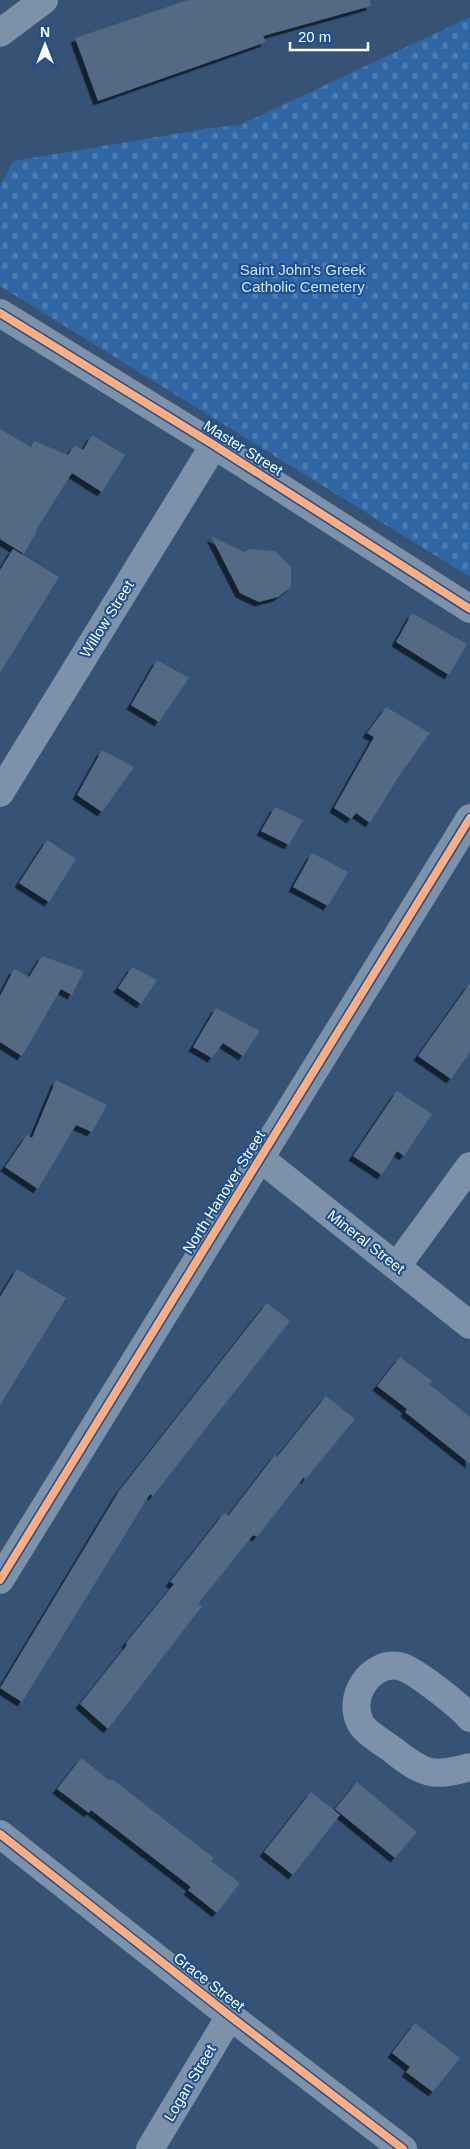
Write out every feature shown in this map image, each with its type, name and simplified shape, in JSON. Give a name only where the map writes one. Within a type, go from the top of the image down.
[{"type":"street","points":[[0,33],[44,0]]},
{"type":"street","name":"Master Street","points":[[0,313],[214,445],[470,609]]},
{"type":"street","name":"Willow Street","points":[[0,793],[214,445]]},
{"type":"street","name":"North Hanover Street","points":[[0,1580],[470,818]]},
{"type":"street","name":"Mineral Street","points":[[261,1159],[470,1325]]},
{"type":"street","points":[[397,1266],[470,1166]]},
{"type":"street","points":[[470,1718],[414,1672],[399,1666],[383,1668],[370,1675],[359,1690],[356,1708],[361,1724],[406,1760],[428,1772],[446,1774],[470,1767]]},
{"type":"street","name":"Grace Street","points":[[0,1834],[402,2149]]},
{"type":"street","name":"Logan Street","points":[[150,2149],[230,2016]]},
{"type":"green space","name":"Saint John's Greek Catholic Cemetery","points":[[470,17],[470,577],[0,286],[0,186],[13,161],[210,128],[240,125]]},
{"type":"building","points":[[188,0],[370,0],[371,6],[263,36],[266,42],[98,101],[75,38]]},
{"type":"building","points":[[0,429],[31,447],[34,441],[68,455],[75,445],[83,450],[92,435],[125,455],[102,492],[72,473],[36,530],[24,554],[0,539]]},
{"type":"building","points":[[211,536],[244,552],[251,549],[275,551],[291,567],[291,587],[278,597],[259,602],[240,593]]},
{"type":"building","points":[[13,549],[59,577],[0,673],[0,570]]},
{"type":"building","points":[[412,613],[467,644],[449,675],[396,642]]},
{"type":"building","points":[[157,660],[189,678],[159,722],[131,705]]},
{"type":"building","points":[[386,707],[430,733],[399,776],[370,823],[356,813],[351,819],[334,808],[374,737],[367,733]]},
{"type":"building","points":[[102,750],[134,767],[102,812],[77,795]]},
{"type":"building","points":[[275,807],[303,820],[289,845],[261,831]]},
{"type":"building","points":[[47,840],[76,859],[49,902],[19,883]]},
{"type":"building","points":[[312,853],[348,872],[328,906],[293,887]]},
{"type":"building","points":[[42,956],[84,971],[72,995],[61,989],[22,1056],[0,1042],[0,996],[14,969],[29,977]]},
{"type":"building","points":[[132,967],[157,980],[141,1004],[118,988]]},
{"type":"building","points":[[470,983],[470,1052],[451,1079],[418,1056]]},
{"type":"building","points":[[216,1008],[260,1031],[243,1056],[223,1043],[212,1058],[193,1047]]},
{"type":"building","points":[[56,1080],[107,1105],[92,1132],[76,1125],[38,1189],[5,1167],[27,1135],[32,1138]]},
{"type":"building","points":[[397,1091],[432,1114],[404,1156],[397,1151],[382,1175],[353,1156]]},
{"type":"building","points":[[17,1269],[66,1298],[0,1405],[0,1297]]},
{"type":"building","points":[[267,1303],[290,1321],[153,1496],[150,1494],[22,1702],[0,1688],[119,1491]]},
{"type":"building","points":[[400,1357],[432,1381],[429,1384],[470,1417],[470,1464],[405,1412],[407,1409],[377,1386]]},
{"type":"building","points":[[326,1396],[355,1419],[305,1480],[304,1477],[257,1537],[253,1535],[198,1604],[202,1606],[108,1729],[80,1704],[174,1584],[170,1582],[224,1513],[228,1516],[275,1455],[277,1457]]},
{"type":"building","points":[[81,1758],[110,1781],[112,1779],[214,1858],[211,1861],[240,1883],[217,1913],[188,1890],[191,1887],[91,1810],[89,1813],[57,1789]]},
{"type":"building","points":[[357,1782],[417,1832],[395,1858],[335,1809]]},
{"type":"building","points":[[311,1792],[340,1815],[293,1875],[264,1852]]},
{"type":"building","points":[[415,2023],[460,2058],[433,2092],[406,2072],[410,2067],[392,2053]]},
{"type":"cycle path","points":[[0,313],[214,445],[470,609]]},
{"type":"cycle path","points":[[0,1580],[470,818]]},
{"type":"cycle path","points":[[0,1834],[230,2016],[403,2149]]}]
